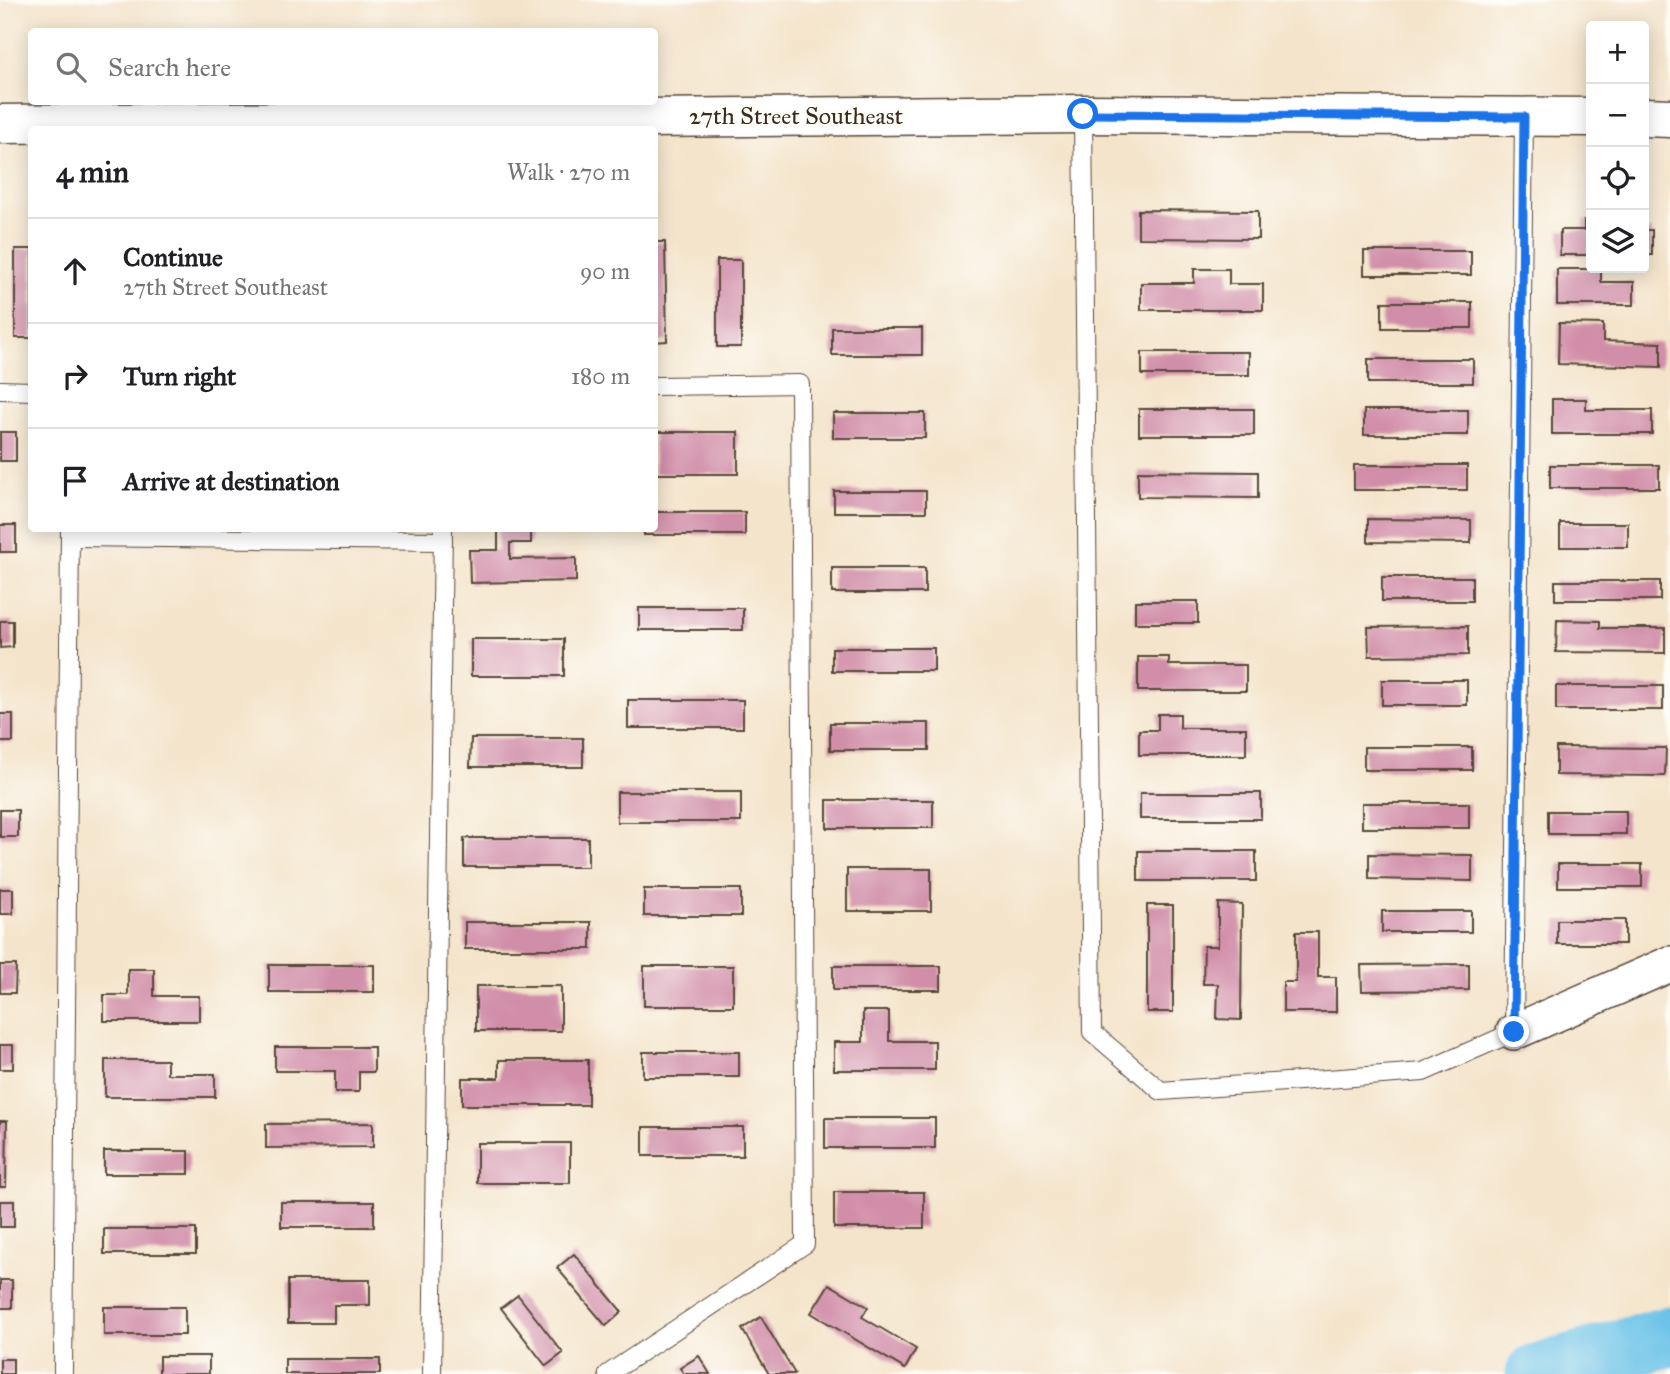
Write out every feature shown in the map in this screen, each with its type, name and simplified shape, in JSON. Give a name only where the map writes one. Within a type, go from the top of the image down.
[{"type":"street","name":"27th Street Southeast","points":[[0,124],[268,125],[1083,114],[1586,117]]},
{"type":"street","points":[[1649,117],[1670,118]]},
{"type":"street","points":[[1514,1032],[1660,968]]},
{"type":"lane","points":[[1083,114],[1092,1032],[1161,1091],[1423,1072],[1514,1032],[1524,117]]},
{"type":"lane","points":[[608,1374],[805,1244],[800,384],[658,386]]},
{"type":"lane","points":[[0,390],[28,391]]},
{"type":"lane","points":[[63,1374],[70,533],[443,535],[432,1374]]},
{"type":"building","points":[[1138,210],[1258,211],[1258,239],[1138,238]]},
{"type":"building","points":[[1586,220],[1586,255],[1560,255],[1560,230],[1584,230]]},
{"type":"building","points":[[1649,230],[1652,230],[1652,255],[1649,255]]},
{"type":"building","points":[[658,242],[665,242],[667,341],[658,342]]},
{"type":"building","points":[[15,249],[28,249],[28,338],[15,338]]},
{"type":"building","points":[[1364,251],[1471,251],[1471,275],[1364,275]]},
{"type":"building","points":[[717,260],[741,260],[741,347],[717,347]]},
{"type":"building","points":[[1194,269],[1229,269],[1229,284],[1263,284],[1263,310],[1141,310],[1141,283],[1194,283]]},
{"type":"building","points":[[1557,269],[1586,269],[1586,273],[1601,273],[1601,282],[1634,282],[1634,305],[1557,305]]},
{"type":"building","points":[[1382,302],[1472,302],[1472,328],[1382,328]]},
{"type":"building","points":[[1559,323],[1603,324],[1603,341],[1661,343],[1661,367],[1558,364]]},
{"type":"building","points":[[832,328],[922,328],[922,355],[832,355]]},
{"type":"building","points":[[1142,352],[1249,352],[1249,375],[1142,375]]},
{"type":"building","points":[[1368,359],[1473,359],[1473,383],[1368,383]]},
{"type":"building","points":[[1552,399],[1586,399],[1586,410],[1652,410],[1652,434],[1552,434]]},
{"type":"building","points":[[1139,409],[1254,409],[1254,435],[1139,435]]},
{"type":"building","points":[[1364,410],[1468,410],[1468,435],[1364,435]]},
{"type":"building","points":[[833,413],[925,413],[925,438],[833,438]]},
{"type":"building","points":[[0,432],[16,432],[16,461],[0,461]]},
{"type":"building","points":[[658,432],[738,432],[738,474],[658,474]]},
{"type":"building","points":[[1354,465],[1467,465],[1467,490],[1354,490]]},
{"type":"building","points":[[1550,465],[1659,465],[1659,488],[1550,488]]},
{"type":"building","points":[[1138,471],[1258,472],[1258,498],[1138,497]]},
{"type":"building","points":[[834,491],[926,491],[926,512],[834,512]]},
{"type":"building","points":[[658,512],[745,512],[745,535],[644,535],[644,532],[658,532]]},
{"type":"building","points":[[1368,519],[1471,520],[1471,543],[1368,542]]},
{"type":"building","points":[[1560,523],[1628,523],[1628,547],[1560,547]]},
{"type":"building","points":[[0,525],[16,525],[16,552],[0,552]]},
{"type":"building","points":[[498,532],[531,532],[531,543],[510,543],[510,559],[576,558],[576,581],[470,583],[469,550],[498,550]]},
{"type":"building","points":[[832,568],[925,568],[925,593],[832,593]]},
{"type":"building","points":[[1382,577],[1472,577],[1472,601],[1382,601]]},
{"type":"building","points":[[1555,581],[1660,581],[1660,600],[1555,600]]},
{"type":"building","points":[[1135,601],[1198,601],[1198,623],[1135,623]]},
{"type":"building","points":[[639,608],[743,608],[743,630],[639,630]]},
{"type":"building","points":[[1557,620],[1600,621],[1600,628],[1665,628],[1665,653],[1556,652]]},
{"type":"building","points":[[0,621],[13,621],[13,647],[0,648]]},
{"type":"building","points":[[1468,626],[1468,655],[1369,656],[1368,627]]},
{"type":"building","points":[[471,639],[564,639],[564,676],[471,676]]},
{"type":"building","points":[[832,648],[934,648],[934,671],[832,671]]},
{"type":"building","points":[[1138,657],[1169,657],[1169,665],[1246,665],[1246,691],[1138,691]]},
{"type":"building","points":[[1382,680],[1467,680],[1467,705],[1382,705]]},
{"type":"building","points":[[1556,686],[1663,686],[1663,710],[1556,710]]},
{"type":"building","points":[[628,700],[743,700],[743,728],[628,728]]},
{"type":"building","points":[[0,714],[13,714],[13,742],[0,742]]},
{"type":"building","points":[[1158,714],[1180,714],[1180,728],[1246,728],[1246,755],[1139,755],[1139,730],[1158,730]]},
{"type":"building","points":[[830,723],[929,723],[929,750],[830,750]]},
{"type":"building","points":[[471,738],[583,738],[583,767],[470,767]]},
{"type":"building","points":[[1364,747],[1472,747],[1472,770],[1364,770]]},
{"type":"building","points":[[1556,747],[1666,748],[1665,776],[1556,775]]},
{"type":"building","points":[[617,792],[741,792],[741,822],[617,822]]},
{"type":"building","points":[[1140,793],[1261,793],[1261,819],[1140,819]]},
{"type":"building","points":[[827,800],[933,800],[933,828],[827,828]]},
{"type":"building","points":[[1362,803],[1469,803],[1469,828],[1362,828]]},
{"type":"building","points":[[0,810],[18,810],[18,837],[0,837]]},
{"type":"building","points":[[1548,811],[1626,811],[1626,834],[1548,834]]},
{"type":"building","points":[[464,838],[588,838],[588,867],[464,867]]},
{"type":"building","points":[[1138,851],[1256,851],[1256,881],[1138,881]]},
{"type":"building","points":[[1369,854],[1472,855],[1472,881],[1369,879]]},
{"type":"building","points":[[1558,864],[1642,864],[1642,887],[1558,887]]},
{"type":"building","points":[[847,869],[931,869],[931,911],[847,911]]},
{"type":"building","points":[[0,889],[13,889],[13,914],[0,914]]},
{"type":"building","points":[[644,889],[741,889],[741,916],[644,916]]},
{"type":"building","points":[[1218,903],[1242,904],[1241,1020],[1217,1019],[1218,984],[1203,984],[1204,946],[1218,946]]},
{"type":"building","points":[[1147,905],[1173,905],[1173,1012],[1147,1012]]},
{"type":"building","points":[[1382,911],[1471,911],[1471,932],[1382,932]]},
{"type":"building","points":[[1557,920],[1625,920],[1625,944],[1557,944]]},
{"type":"building","points":[[465,922],[591,922],[591,949],[465,949]]},
{"type":"building","points":[[1296,932],[1318,932],[1318,977],[1336,977],[1336,1012],[1283,1012],[1283,982],[1296,982]]},
{"type":"building","points":[[1469,964],[1469,990],[1362,991],[1361,965]]},
{"type":"building","points":[[0,965],[16,965],[15,993],[0,993]]},
{"type":"building","points":[[269,965],[374,965],[374,992],[269,992]]},
{"type":"building","points":[[644,966],[733,966],[733,1006],[644,1006]]},
{"type":"building","points":[[833,966],[941,966],[941,990],[833,990]]},
{"type":"building","points":[[128,969],[154,969],[154,996],[199,996],[199,1021],[104,1021],[104,995],[128,995]]},
{"type":"building","points":[[476,986],[561,986],[561,1031],[476,1031]]},
{"type":"building","points":[[863,1011],[889,1011],[889,1041],[935,1041],[935,1070],[834,1070],[834,1042],[863,1042]]},
{"type":"building","points":[[0,1045],[13,1045],[13,1069],[0,1069]]},
{"type":"building","points":[[275,1047],[374,1047],[374,1072],[359,1072],[359,1092],[335,1092],[335,1071],[275,1071]]},
{"type":"building","points":[[643,1052],[739,1052],[739,1077],[643,1077]]},
{"type":"building","points":[[105,1060],[167,1060],[167,1074],[215,1074],[215,1097],[105,1097]]},
{"type":"building","points":[[499,1060],[588,1060],[588,1105],[462,1105],[462,1078],[499,1078]]},
{"type":"building","points":[[825,1118],[935,1118],[935,1148],[825,1148]]},
{"type":"building","points":[[0,1121],[7,1121],[6,1187],[0,1187]]},
{"type":"building","points":[[373,1123],[373,1147],[266,1148],[266,1124]]},
{"type":"building","points":[[643,1127],[743,1127],[743,1156],[643,1156]]},
{"type":"building","points":[[477,1143],[570,1143],[570,1183],[477,1183]]},
{"type":"building","points":[[104,1151],[189,1151],[189,1174],[104,1174]]},
{"type":"building","points":[[834,1192],[924,1192],[924,1228],[834,1228]]},
{"type":"building","points":[[0,1201],[14,1201],[14,1227],[0,1227]]},
{"type":"building","points":[[281,1202],[374,1202],[374,1227],[281,1227]]},
{"type":"building","points":[[104,1229],[196,1229],[196,1254],[104,1254]]},
{"type":"building","points":[[574,1254],[622,1312],[606,1326],[557,1268]]},
{"type":"building","points":[[0,1280],[12,1280],[12,1308],[0,1308]]},
{"type":"building","points":[[288,1280],[370,1280],[370,1305],[334,1305],[334,1323],[288,1323]]},
{"type":"building","points":[[829,1284],[868,1307],[862,1317],[916,1349],[905,1369],[811,1313]]},
{"type":"building","points":[[518,1295],[563,1353],[546,1366],[501,1308]]},
{"type":"building","points":[[104,1307],[185,1307],[185,1335],[104,1335]]},
{"type":"building","points":[[761,1317],[795,1374],[769,1374],[742,1329]]},
{"type":"building","points":[[159,1356],[209,1356],[209,1374],[159,1374]]},
{"type":"building","points":[[699,1356],[710,1374],[684,1374],[680,1368]]},
{"type":"building","points":[[0,1359],[13,1359],[13,1374],[0,1374]]},
{"type":"building","points":[[285,1359],[380,1359],[380,1374],[285,1374]]},
{"type":"waterway","points":[[1536,1374],[1670,1336]]},
{"type":"route","points":[[1083,114],[1524,117],[1514,1032]]}]
